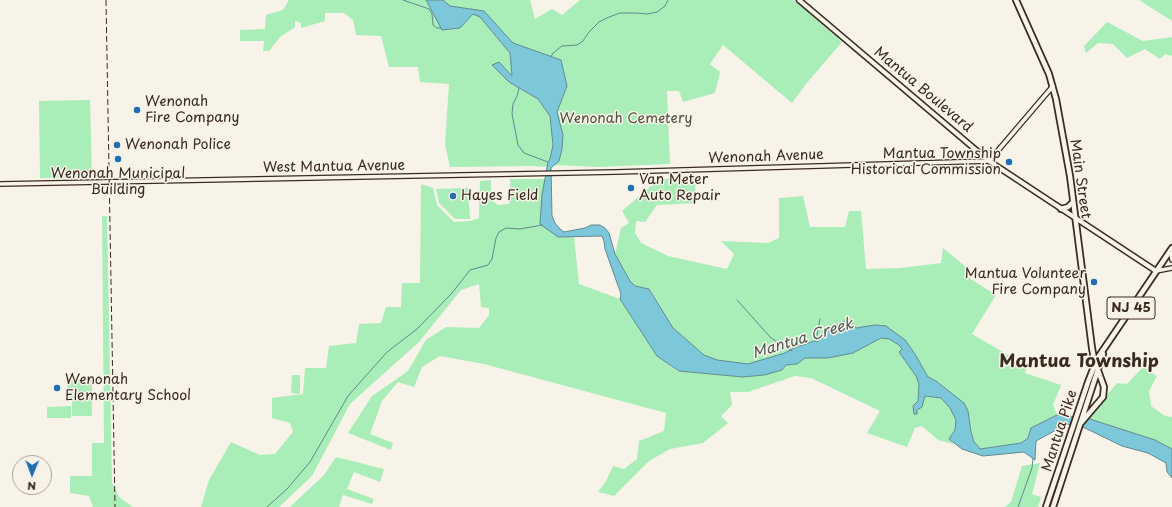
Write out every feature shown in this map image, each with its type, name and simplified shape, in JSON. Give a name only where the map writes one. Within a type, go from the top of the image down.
[{"type":"main road","name":"Mantua Boulevard","points":[[799,0],[989,161],[1156,271]]},
{"type":"main road","name":"Main Street","points":[[1016,0],[1049,74],[1052,86],[1065,146],[1092,348],[1104,387]]},
{"type":"main road","points":[[1061,209],[1068,207],[1073,202]]},
{"type":"main road","name":"NJ 45","points":[[1097,365],[1107,345],[1172,249]]},
{"type":"main road","name":"Mantua Pike","points":[[1046,507],[1088,382],[1097,365]]},
{"type":"main road","name":"Mantua Pike","points":[[1053,507],[1080,424],[1085,415],[1097,365]]},
{"type":"main road","points":[[1085,415],[1103,397],[1104,387],[1094,382],[1088,382]]},
{"type":"street","points":[[989,161],[1052,86]]},
{"type":"street","name":"Wenonah Avenue","points":[[544,174],[989,161]]},
{"type":"street","name":"West Mantua Avenue","points":[[0,184],[544,174]]},
{"type":"street","points":[[1172,249],[1172,260]]},
{"type":"street","points":[[1156,271],[1172,268]]},
{"type":"green space","points":[[289,0],[426,0],[444,30],[460,28],[473,14],[480,16],[510,53],[512,77],[509,82],[538,99],[550,116],[553,145],[547,167],[450,167],[445,144],[449,84],[420,82],[418,67],[389,67],[381,36],[356,35],[353,20],[344,13],[325,13],[325,21],[301,28],[301,23],[295,21],[295,27],[280,37],[269,51],[263,51],[264,41],[240,41],[240,30],[265,29],[266,15],[283,10]]},
{"type":"green space","name":"Wenonah Cemetery","points":[[443,0],[530,0],[535,19],[552,9],[562,15],[580,0],[793,0],[842,42],[806,84],[792,103],[723,45],[710,64],[720,72],[715,93],[683,102],[679,91],[667,91],[670,164],[598,167],[554,165],[559,161],[563,135],[557,112],[567,86],[561,60],[513,43],[484,11],[450,6]]},
{"type":"green space","points":[[1139,0],[1172,0],[1172,21]]},
{"type":"green space","points":[[1107,22],[1143,41],[1172,37],[1172,56],[1165,54],[1160,59],[1145,49],[1127,58],[1113,44],[1098,43],[1086,53],[1084,46]]},
{"type":"green space","points":[[90,100],[92,177],[40,178],[39,101]]},
{"type":"green space","points":[[695,178],[696,203],[657,205],[645,222],[636,221],[635,233],[641,243],[668,256],[727,269],[734,254],[721,241],[768,243],[779,238],[779,198],[803,196],[810,227],[845,227],[849,211],[861,211],[866,269],[900,268],[941,263],[943,248],[972,272],[966,276],[996,295],[972,334],[1015,359],[1027,364],[1025,373],[1061,385],[1053,405],[1057,415],[1031,428],[1028,438],[1021,443],[980,449],[974,442],[968,411],[936,381],[928,377],[915,354],[875,325],[856,328],[819,339],[818,341],[794,348],[785,353],[748,364],[717,360],[704,355],[673,328],[650,289],[635,286],[630,281],[615,254],[621,228],[629,223],[622,211],[659,179]]},
{"type":"green space","points":[[510,179],[546,179],[542,195],[558,237],[574,237],[579,284],[620,299],[657,356],[678,371],[743,377],[764,375],[785,365],[797,364],[805,358],[828,358],[853,353],[881,338],[889,339],[899,345],[902,349],[900,352],[916,376],[919,384],[917,410],[922,407],[925,396],[941,398],[950,408],[956,420],[955,430],[949,439],[954,444],[938,440],[922,426],[915,428],[907,447],[867,433],[880,411],[811,378],[795,376],[748,392],[730,392],[732,405],[721,416],[728,423],[703,443],[670,449],[649,461],[614,496],[598,492],[606,481],[613,466],[624,469],[637,459],[639,441],[664,431],[666,413],[484,364],[440,356],[422,367],[414,387],[398,382],[382,401],[370,434],[393,443],[391,450],[348,433],[372,396],[408,371],[426,340],[446,327],[479,328],[489,315],[489,308],[481,307],[479,284],[461,290],[419,342],[350,404],[312,476],[279,507],[201,507],[209,480],[231,442],[260,455],[275,454],[293,432],[290,423],[272,418],[272,398],[303,394],[305,368],[326,368],[329,346],[356,343],[359,324],[381,323],[386,307],[401,307],[402,283],[420,283],[421,184],[433,188],[437,205],[454,222],[471,221],[479,218],[480,181],[491,180],[491,199],[498,205],[509,204],[511,197]]},
{"type":"green space","name":"Hayes Field","points":[[468,188],[470,219],[455,219],[439,203],[436,189]]},
{"type":"green space","points":[[102,216],[107,216],[112,483],[119,497],[133,507],[93,507],[89,496],[70,493],[70,476],[92,476],[92,443],[104,443]]},
{"type":"green space","points":[[1143,367],[1157,376],[1149,391],[1151,406],[1165,416],[1172,417],[1172,449],[1155,440],[1090,419],[1091,414],[1117,383],[1127,384]]},
{"type":"green space","points":[[292,375],[300,375],[300,394],[291,393]]},
{"type":"green space","points":[[92,380],[92,416],[72,416],[72,401],[67,401],[67,381]]},
{"type":"green space","points":[[71,406],[71,418],[47,418],[47,407]]},
{"type":"green space","points":[[336,457],[384,469],[380,482],[354,472],[347,489],[374,499],[372,504],[343,495],[339,507],[290,507],[324,475]]},
{"type":"green space","points":[[1040,463],[1032,494],[1041,497],[1038,507],[1005,507],[1011,502],[1022,466]]},
{"type":"water","points":[[426,0],[443,0],[450,6],[484,11],[513,43],[561,60],[567,86],[557,112],[563,135],[562,149],[559,161],[551,168],[552,216],[555,223],[564,232],[585,228],[591,225],[600,225],[605,228],[609,233],[615,254],[630,281],[635,286],[649,289],[673,328],[704,355],[717,360],[748,364],[785,353],[794,348],[817,341],[824,331],[849,319],[856,328],[875,325],[886,326],[905,340],[928,377],[936,381],[964,403],[968,411],[974,442],[980,449],[1021,443],[1028,438],[1031,428],[1057,415],[1090,419],[1155,440],[1172,449],[1172,478],[1167,472],[1166,463],[1148,453],[1122,446],[1085,428],[1067,424],[1036,441],[1035,460],[1024,452],[983,456],[962,449],[949,439],[955,430],[956,420],[950,408],[941,398],[925,396],[922,407],[917,410],[917,414],[914,414],[913,406],[918,401],[919,384],[916,376],[899,352],[902,349],[899,345],[889,339],[881,338],[853,353],[828,358],[805,358],[797,364],[786,365],[782,370],[764,375],[743,377],[679,371],[657,356],[620,299],[621,294],[602,236],[558,237],[540,224],[542,195],[548,162],[553,145],[550,116],[538,99],[509,82],[492,65],[499,62],[512,76],[510,53],[480,17],[473,14],[460,28],[442,30]]},
{"type":"waterway","name":"Mantua Creek","points":[[403,0],[429,9],[432,14],[433,25],[437,28],[441,28]]},
{"type":"waterway","points":[[551,57],[553,53],[562,46],[577,45],[583,41],[589,32],[599,22],[609,17],[620,13],[647,14],[657,12],[665,6],[668,0]]},
{"type":"waterway","points":[[519,88],[513,104],[512,114],[518,145],[524,153],[548,162]]},
{"type":"waterway","points":[[267,507],[287,489],[310,462],[348,396],[387,352],[417,329],[452,293],[470,270],[488,265],[492,259],[496,238],[499,232],[506,228],[520,229],[542,225]]},
{"type":"waterway","points":[[737,300],[771,338],[792,351]]},
{"type":"waterway","points":[[818,342],[817,335],[820,319]]},
{"type":"waterway","points":[[1018,507],[1032,468],[1033,458]]},
{"type":"railway","points":[[106,0],[115,507]]},
{"type":"place","name":"Wenonah Fire Company","points":[[137,110]]},
{"type":"place","name":"Wenonah Police","points":[[117,145]]},
{"type":"place","name":"Wenonah Municipal Building","points":[[118,159]]},
{"type":"place","name":"Mantua Township Historical Commission","points":[[1009,162]]},
{"type":"place","name":"Van Meter Auto Repair","points":[[631,188]]},
{"type":"place","name":"Hayes Field","points":[[453,196]]},
{"type":"place","name":"Mantua Volunteer Fire Company","points":[[1094,282]]},
{"type":"place","name":"Wenonah Elementary School","points":[[57,388]]},
{"type":"district","name":"Mantua Township","points":[[1079,362]]}]
